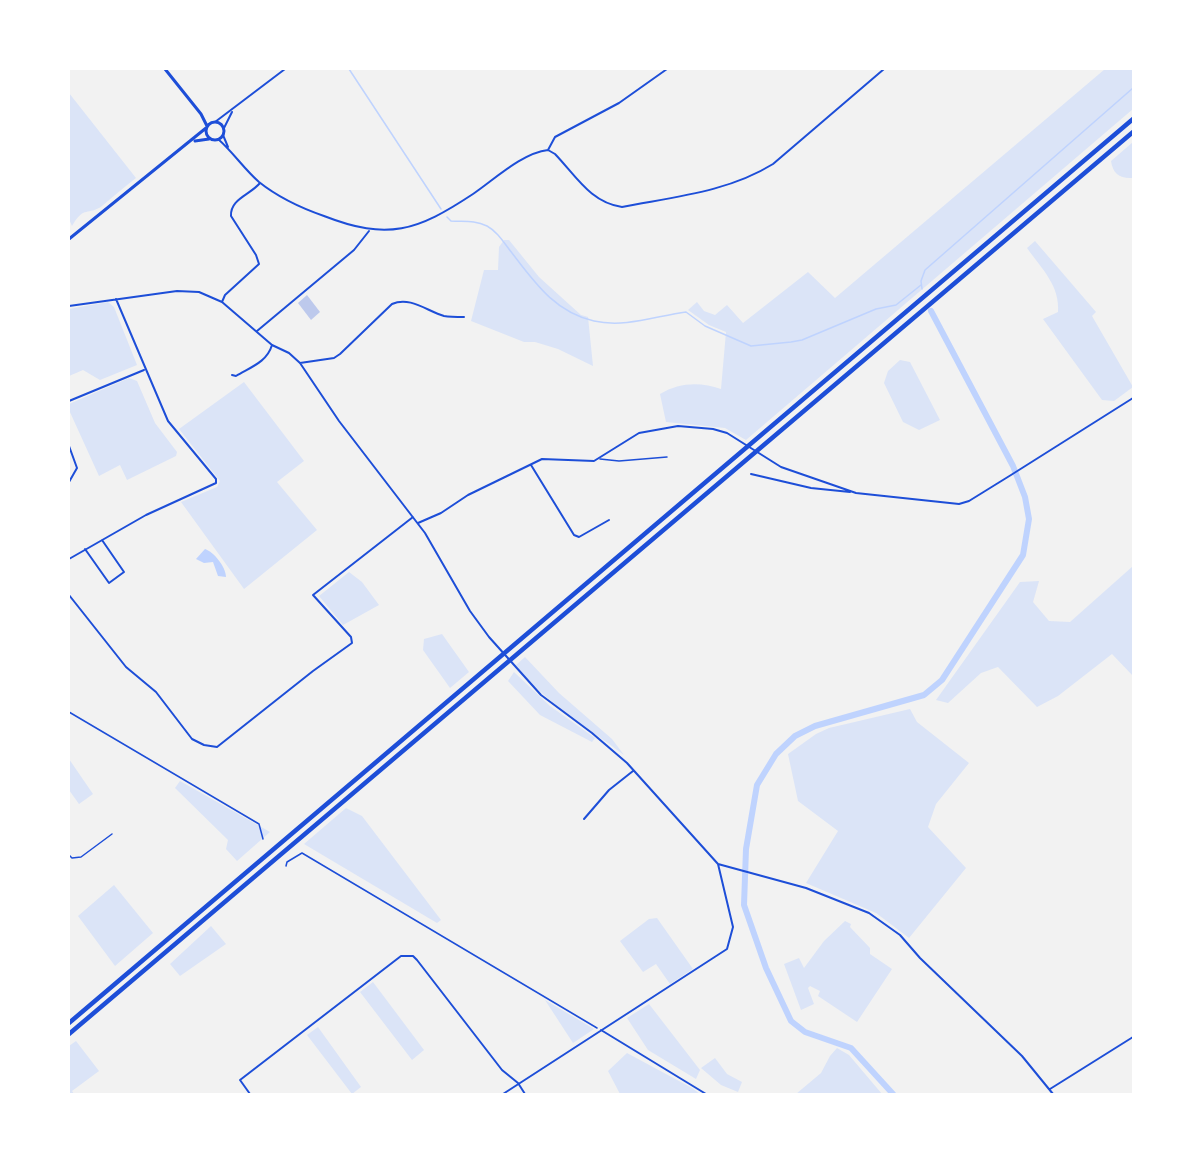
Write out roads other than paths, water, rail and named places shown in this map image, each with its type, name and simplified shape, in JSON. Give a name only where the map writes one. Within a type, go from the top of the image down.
[{"type":"highway","points":[[69,1023],[1133,119]]},
{"type":"highway","points":[[69,1034],[1133,132]]},
{"type":"street","points":[[165,69],[201,114],[207,127],[206,134],[212,139]]},
{"type":"street","points":[[69,239],[193,141],[207,127],[233,110],[285,69]]},
{"type":"street","points":[[218,139],[260,183],[296,206],[370,231],[391,230],[431,219],[525,159],[548,150],[555,136],[619,103],[667,69]]},
{"type":"street","points":[[548,150],[555,154],[596,199],[610,206],[622,207],[733,184],[773,164],[884,69]]},
{"type":"street","points":[[230,150],[223,135],[233,110]]},
{"type":"street","points":[[201,114],[224,128]]},
{"type":"street","points":[[193,141],[218,139],[223,135]]},
{"type":"street","points":[[222,302],[225,295],[258,264],[256,255],[231,216],[231,209],[234,203],[260,183]]},
{"type":"street","points":[[258,330],[346,256],[370,231]]},
{"type":"street","points":[[69,306],[177,291],[200,292],[222,302],[258,330],[272,345],[278,346],[300,363],[343,426],[418,523],[470,611],[489,637],[541,695],[592,732],[633,771],[718,864],[733,927],[727,949],[502,1094]]},
{"type":"street","points":[[69,560],[167,505],[216,483],[216,479],[168,421],[116,299]]},
{"type":"street","points":[[300,363],[326,359],[340,354],[392,304],[398,301],[408,302],[445,316],[464,317]]},
{"type":"street","points":[[232,375],[236,376],[260,362],[269,355],[272,345]]},
{"type":"street","points":[[69,401],[145,369]]},
{"type":"street","points":[[752,474],[811,488],[959,504],[969,501],[1011,476],[1133,398]]},
{"type":"street","points":[[418,523],[531,464],[557,458],[584,461],[599,459],[639,433],[678,426],[713,429],[736,438],[781,466],[856,492]]},
{"type":"street","points":[[69,446],[77,468],[69,482]]},
{"type":"street","points":[[531,464],[574,535],[579,537],[609,520]]},
{"type":"street","points":[[69,595],[126,668],[156,692],[192,739],[204,745],[217,747],[352,644],[351,637],[314,594],[413,517]]},
{"type":"street","points":[[86,549],[108,583],[124,572],[102,540]]},
{"type":"street","points":[[584,819],[609,790],[633,771]]},
{"type":"street","points":[[718,864],[806,888],[868,913],[885,923],[993,1026],[1053,1094]]},
{"type":"street","points":[[250,1094],[240,1080],[402,956],[413,956],[417,960],[502,1070],[518,1083],[525,1094]]},
{"type":"street","points":[[600,1030],[706,1094]]},
{"type":"street","points":[[1050,1089],[1133,1037]]},
{"type":"lane","points":[[599,459],[619,461],[667,457]]},
{"type":"lane","points":[[69,855],[72,858],[81,857],[112,834]]},
{"type":"water","points":[[205,549],[219,560],[226,577],[218,576],[213,562],[204,563],[196,559]]},
{"type":"waterway","points":[[349,69],[441,209]]},
{"type":"waterway","points":[[922,289],[921,281],[925,270],[1133,88]]},
{"type":"waterway","points":[[447,217],[451,221],[478,223],[491,228],[547,295],[580,317],[617,323],[686,312],[705,326],[751,346],[802,340],[876,309],[896,305],[921,285]]},
{"type":"waterway","points":[[893,1094],[851,1048],[805,1032],[791,1021],[766,968],[744,905],[746,849],[757,785],[776,754],[795,736],[815,726],[924,695],[942,680],[1023,555],[1029,519],[1025,497],[1013,466],[931,311]]}]
